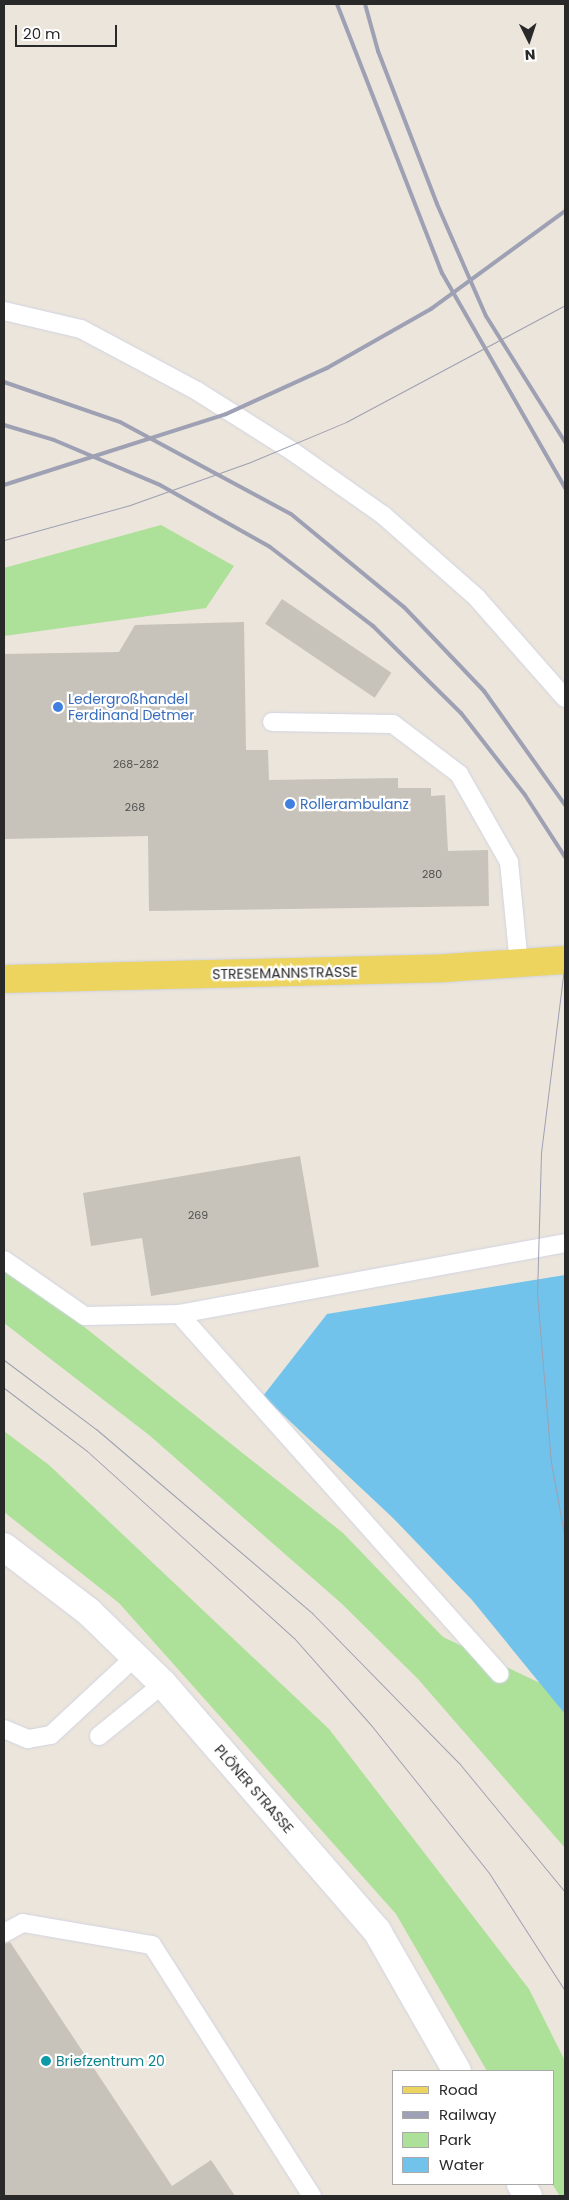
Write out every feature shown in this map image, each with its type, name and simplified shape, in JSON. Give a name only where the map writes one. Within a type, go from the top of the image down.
[{"type":"main road","name":"STRESEMANNSTRASSE","points":[[4,979],[518,964],[565,960]]},
{"type":"street","name":"PLÖNER STRASSE","points":[[4,1547],[89,1612],[163,1684],[377,1932],[456,2070]]},
{"type":"street","points":[[522,2185],[528,2196]]},
{"type":"lane","points":[[4,311],[81,328],[197,391],[292,451],[383,514],[477,598],[565,698]]},
{"type":"lane","points":[[272,722],[393,724],[459,774],[509,862],[518,964]]},
{"type":"lane","points":[[4,1260],[85,1316],[179,1314],[565,1243]]},
{"type":"lane","points":[[179,1314],[500,1674]]},
{"type":"lane","points":[[4,1729],[28,1738],[51,1735],[135,1657]]},
{"type":"lane","points":[[99,1736],[163,1684]]},
{"type":"lane","points":[[4,1933],[23,1922],[152,1945],[312,2196]]},
{"type":"green space","points":[[161,525],[234,566],[206,608],[4,636],[4,568]]},
{"type":"green space","points":[[4,1263],[343,1533],[443,1637],[542,1684],[565,1714],[565,1848],[418,1679],[341,1603],[149,1435],[4,1323]]},
{"type":"green space","points":[[4,1431],[49,1465],[329,1729],[529,1989],[565,2061],[565,2196],[560,2196],[553,2185],[554,2070],[486,2070],[396,1914],[119,1603],[4,1512]]},
{"type":"water","points":[[565,1275],[565,1714],[472,1600],[393,1518],[263,1396],[327,1314]]},
{"type":"building","points":[[282,599],[391,673],[375,698],[265,624]]},
{"type":"building","points":[[244,622],[246,750],[268,750],[269,780],[398,778],[398,788],[431,788],[431,796],[445,795],[448,851],[488,850],[489,906],[149,911],[148,836],[4,839],[4,654],[119,652],[135,625]]},
{"type":"building","points":[[300,1156],[319,1267],[151,1296],[142,1238],[91,1246],[83,1193]]},
{"type":"building","name":"Briefzentrum 20","points":[[10,1942],[172,2186],[211,2160],[235,2196],[4,2196],[4,1944]]},
{"type":"tram line","points":[[4,540],[130,505],[248,463],[346,422],[565,305]]},
{"type":"tram line","points":[[565,960],[541,1153],[537,1293],[551,1462],[565,1540]]},
{"type":"tram line","points":[[4,1360],[96,1429],[312,1613],[459,1763],[565,1892]]},
{"type":"tram line","points":[[4,1388],[87,1451],[294,1638],[371,1725],[489,1873],[565,1991]]},
{"type":"railway","points":[[337,4],[442,273],[565,488]]},
{"type":"railway","points":[[365,4],[378,51],[437,204],[486,316],[565,442]]},
{"type":"railway","points":[[4,485],[226,414],[327,368],[431,309],[565,211]]},
{"type":"railway","points":[[4,382],[120,422],[291,514],[404,607],[484,691],[565,805]]},
{"type":"railway","points":[[4,425],[54,440],[160,485],[270,547],[373,626],[461,713],[525,795],[565,857]]},
{"type":"place","name":"Ledergroßhandel Ferdinand Detmer","points":[[58,707]]},
{"type":"place","name":"Rollerambulanz","points":[[290,804]]},
{"type":"place","name":"Briefzentrum 20","points":[[46,2061]]}]
